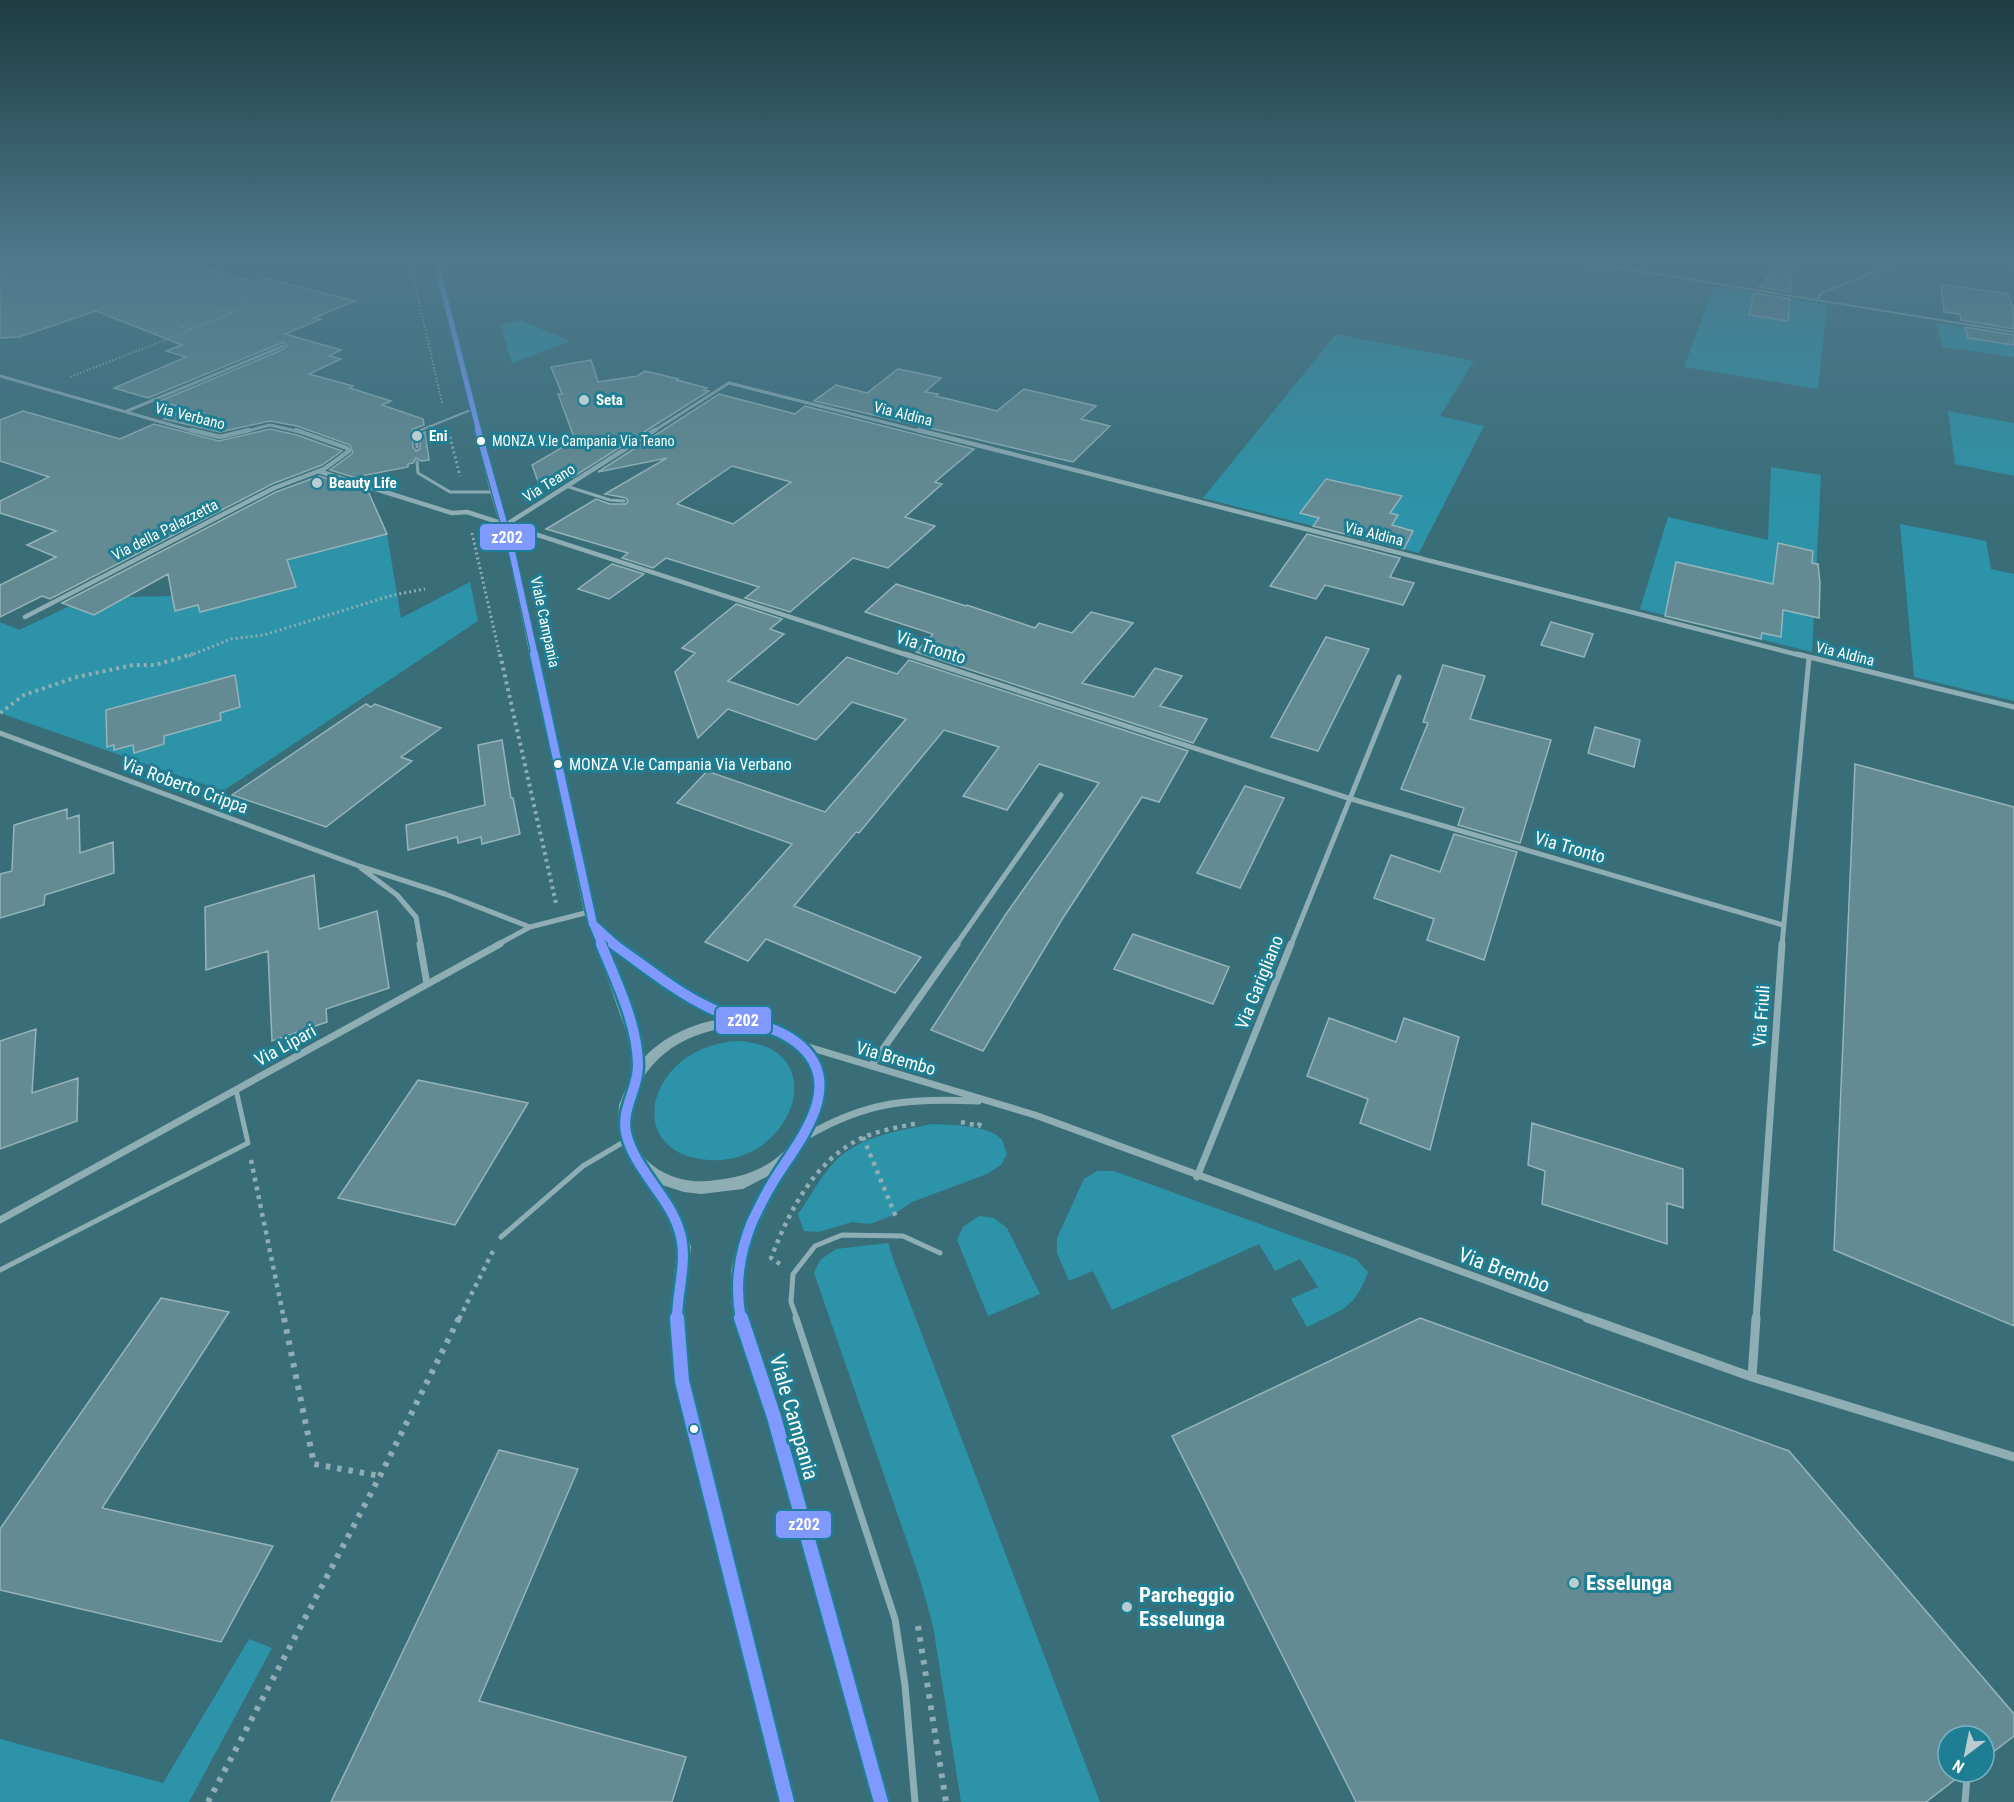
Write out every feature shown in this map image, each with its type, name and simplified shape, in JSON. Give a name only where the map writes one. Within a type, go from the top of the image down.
[{"type":"street","name":"Viale Campania","points":[[456,342],[494,492],[512,552],[589,912],[632,1031],[637,1055],[637,1076]]},
{"type":"street","points":[[126,412],[283,346]]},
{"type":"street","name":"Via Verbano","points":[[0,376],[224,438],[263,426],[277,425],[347,448],[349,451],[318,471]]},
{"type":"street","name":"Via Teano","points":[[504,526],[729,383]]},
{"type":"street","name":"Via Aldina","points":[[729,383],[1809,658],[2014,706]]},
{"type":"street","points":[[318,471],[452,513],[467,512],[504,526]]},
{"type":"street","name":"Via della Palazzetta","points":[[25,617],[274,488],[318,471]]},
{"type":"street","name":"Via Tronto","points":[[504,526],[1348,798],[1783,925]]},
{"type":"street","name":"Via Friuli","points":[[1752,1377],[1783,925],[1809,658]]},
{"type":"street","points":[[1348,798],[1399,676]]},
{"type":"street","name":"Via Roberto Crippa","points":[[0,733],[358,866],[396,875],[530,927]]},
{"type":"street","points":[[872,1066],[1061,795]]},
{"type":"street","name":"Via Garigliano","points":[[1197,1177],[1348,798]]},
{"type":"street","name":"Via Roberto Crippa","points":[[358,866],[397,895],[416,917],[427,984]]},
{"type":"street","name":"Via Lipari","points":[[0,1220],[530,927],[589,912]]},
{"type":"street","name":"Viale Campania","points":[[595,927],[659,979],[685,996],[749,1022]]},
{"type":"street","points":[[639,1161],[665,1180],[685,1187],[706,1189],[753,1179],[773,1168],[804,1138],[813,1122],[818,1105],[819,1082],[810,1056],[798,1042],[773,1028],[749,1022],[713,1024],[684,1034],[659,1051],[637,1076],[625,1107],[624,1120],[627,1139],[639,1161],[672,1212],[682,1236],[684,1247],[676,1316],[682,1381],[787,1802]]},
{"type":"street","name":"Via Brembo","points":[[798,1042],[820,1053],[872,1066],[1035,1115],[1197,1177],[1752,1377],[2014,1457]]},
{"type":"street","name":"Via Brembo","points":[[804,1138],[838,1119],[880,1103],[922,1099],[987,1101]]},
{"type":"street","name":"Viale Campania","points":[[790,1154],[762,1200],[747,1238],[738,1272],[738,1307],[770,1402],[881,1802]]},
{"type":"lane","points":[[417,447],[416,430],[472,409]]},
{"type":"lane","points":[[417,462],[418,472],[450,492],[494,492]]},
{"type":"lane","points":[[566,486],[610,500],[624,501]]},
{"type":"lane","points":[[0,1270],[248,1143],[236,1090]]},
{"type":"lane","points":[[501,1237],[583,1166],[627,1139]]},
{"type":"lane","points":[[915,1802],[905,1685],[895,1619],[791,1302],[793,1274],[815,1246],[842,1235],[903,1236],[940,1253]]},
{"type":"lane","points":[[1965,1802],[1966,1784]]},
{"type":"path","points":[[73,376],[159,342]]},
{"type":"path","points":[[477,551],[560,920]]},
{"type":"path","points":[[0,713],[24,695],[77,677],[133,665],[155,665],[181,659],[231,639],[264,635],[393,596],[425,589]]},
{"type":"path","points":[[950,1121],[979,1126],[987,1101]]},
{"type":"path","points":[[793,1274],[771,1258],[781,1228],[817,1175],[836,1153],[863,1137],[930,1120]]},
{"type":"path","points":[[863,1137],[903,1236]]},
{"type":"path","points":[[248,1143],[314,1464],[380,1476]]},
{"type":"path","points":[[208,1802],[380,1476],[501,1237]]},
{"type":"path","points":[[916,1620],[946,1802]]},
{"type":"shaded area","points":[[506,342],[567,342],[512,363]]},
{"type":"shaded area","points":[[1329,342],[1377,342],[1474,361],[1440,416],[1484,426],[1419,553],[1203,498]]},
{"type":"shaded area","points":[[1693,342],[1823,342],[1818,389],[1684,367]]},
{"type":"shaded area","points":[[1942,342],[2014,342],[2014,357],[1943,347]]},
{"type":"shaded area","points":[[1948,411],[2014,423],[2014,476],[1955,464]]},
{"type":"shaded area","points":[[1771,467],[1821,475],[1812,652],[1640,609],[1668,517],[1768,540]]},
{"type":"shaded area","points":[[1900,524],[1986,541],[1991,569],[2014,574],[2014,701],[1914,677]]},
{"type":"shaded area","points":[[387,534],[401,618],[470,582],[478,621],[223,791],[0,713],[0,622],[19,630],[70,606],[94,615],[127,597],[172,596],[175,611],[198,605],[201,612],[295,587],[287,561]]},
{"type":"shaded area","points":[[738,1041],[768,1048],[787,1063],[794,1082],[792,1105],[781,1126],[763,1145],[738,1157],[709,1160],[681,1153],[663,1139],[655,1121],[656,1100],[666,1079],[683,1060],[707,1047]]},
{"type":"shaded area","points":[[932,1124],[989,1131],[1002,1140],[1007,1154],[1001,1165],[987,1174],[912,1202],[891,1216],[870,1224],[852,1222],[819,1232],[804,1231],[798,1214],[826,1172],[840,1157],[851,1149],[877,1137]]},
{"type":"shaded area","points":[[1097,1171],[1114,1171],[1356,1259],[1368,1272],[1358,1294],[1352,1301],[1337,1312],[1307,1327],[1291,1299],[1318,1287],[1300,1259],[1275,1271],[1259,1244],[1112,1310],[1093,1271],[1069,1281],[1057,1253],[1057,1238],[1084,1179]]},
{"type":"shaded area","points":[[979,1216],[994,1218],[1007,1228],[1040,1294],[988,1316],[957,1240],[963,1227]]},
{"type":"shaded area","points":[[888,1243],[1100,1802],[961,1802],[933,1626],[920,1579],[814,1273],[820,1260],[836,1249]]},
{"type":"shaded area","points":[[249,1639],[272,1648],[189,1802],[0,1802],[0,1739],[163,1783]]},
{"type":"building","points":[[175,342],[284,342],[148,398],[114,388],[186,357],[166,351],[182,345]]},
{"type":"building","points":[[284,342],[313,342],[341,350],[329,356],[341,359],[309,374],[353,386],[350,388],[391,401],[382,405],[423,419],[424,425],[412,429],[413,447],[416,451],[420,449],[420,434],[425,432],[429,460],[421,461],[416,458],[413,463],[408,464],[408,467],[361,476],[363,480],[330,470],[353,453],[350,445],[297,426],[270,421],[220,432],[164,419],[186,409],[160,401],[287,346]]},
{"type":"building","points":[[1995,342],[2014,342],[2014,345]]},
{"type":"building","points":[[591,360],[598,382],[637,376],[645,371],[707,388],[704,390],[709,391],[573,477],[539,484],[532,465],[575,440],[558,394],[562,394],[551,367]]},
{"type":"building","points":[[898,369],[941,378],[925,392],[938,394],[936,396],[997,411],[1024,389],[1096,406],[1081,419],[1110,426],[1073,462],[814,401],[836,385],[867,393]]},
{"type":"building","points":[[719,394],[795,414],[805,406],[974,449],[935,482],[942,484],[905,517],[935,526],[888,568],[853,558],[790,612],[745,598],[759,587],[666,558],[653,568],[622,558],[628,553],[546,529],[596,499],[610,504],[626,504],[628,501],[626,498],[605,494],[667,458],[598,472]],"holes":[[[732,466],[791,482],[733,524],[677,504]]]},
{"type":"building","points":[[23,411],[120,439],[154,424],[219,441],[270,429],[297,435],[342,451],[322,465],[272,484],[50,599],[42,596],[0,617],[0,585],[56,557],[27,545],[56,531],[0,513],[0,501],[49,477],[0,461],[0,420]]},
{"type":"building","points":[[319,476],[368,491],[387,534],[287,560],[296,587],[200,612],[198,605],[175,611],[168,574],[94,615],[62,603],[276,492]]},
{"type":"building","points":[[1326,479],[1402,496],[1390,513],[1398,515],[1392,525],[1413,531],[1404,549],[1313,526],[1319,518],[1300,513]]},
{"type":"building","points":[[1307,534],[1400,558],[1390,577],[1414,583],[1403,605],[1325,585],[1316,599],[1270,586]]},
{"type":"building","points":[[1778,543],[1813,551],[1812,563],[1818,564],[1820,583],[1819,618],[1783,610],[1781,637],[1762,633],[1761,639],[1665,616],[1676,562],[1773,584]]},
{"type":"building","points":[[612,564],[644,574],[609,599],[578,589]]},
{"type":"building","points":[[896,584],[1035,628],[1039,623],[1072,633],[1091,612],[1133,623],[1082,683],[1134,697],[1155,668],[1182,676],[1160,706],[1207,719],[1193,743],[916,652],[933,634],[865,612]]},
{"type":"building","points":[[736,604],[782,619],[770,629],[784,634],[728,681],[798,705],[847,657],[897,674],[909,660],[1188,751],[1159,802],[1142,797],[1061,921],[983,1051],[931,1030],[1006,914],[1099,783],[1039,764],[1007,810],[963,796],[999,747],[944,730],[859,833],[856,832],[794,906],[921,957],[895,993],[766,939],[748,961],[705,942],[792,844],[677,803],[707,771],[825,812],[906,719],[852,702],[816,740],[728,709],[698,738],[675,672],[695,653],[682,648]]},
{"type":"building","points":[[1551,622],[1593,634],[1584,657],[1541,645]]},
{"type":"building","points":[[1326,637],[1369,649],[1318,751],[1271,737]]},
{"type":"building","points":[[1443,665],[1485,676],[1470,719],[1551,740],[1520,843],[1458,825],[1464,808],[1401,789],[1428,723],[1423,722]]},
{"type":"building","points":[[235,675],[240,707],[220,713],[221,720],[164,736],[164,744],[134,753],[133,745],[114,750],[114,745],[107,747],[106,710]]},
{"type":"building","points":[[366,704],[371,707],[375,704],[441,728],[401,757],[412,761],[326,827],[232,795]]},
{"type":"building","points":[[1595,727],[1640,740],[1634,767],[1588,753]]},
{"type":"building","points":[[502,740],[511,798],[513,798],[520,834],[482,844],[481,837],[458,843],[457,837],[408,850],[406,825],[485,805],[478,745]]},
{"type":"building","points":[[1855,764],[2014,807],[2014,1326],[1834,1250]]},
{"type":"building","points":[[1245,786],[1284,798],[1240,888],[1197,873]]},
{"type":"building","points":[[67,809],[67,819],[79,815],[80,853],[113,842],[114,873],[45,895],[44,905],[0,918],[0,874],[12,871],[14,825]]},
{"type":"building","points":[[1454,834],[1517,852],[1484,960],[1427,940],[1434,919],[1374,898],[1391,855],[1440,872]]},
{"type":"building","points":[[314,875],[319,929],[377,911],[389,988],[326,1009],[327,1022],[272,1041],[268,951],[206,970],[205,907]]},
{"type":"building","points":[[1133,934],[1229,967],[1213,1004],[1114,969]]},
{"type":"building","points":[[1329,1018],[1396,1042],[1404,1018],[1459,1037],[1430,1150],[1360,1123],[1368,1099],[1307,1076]]},
{"type":"building","points":[[36,1029],[32,1093],[78,1078],[77,1121],[0,1149],[0,1041]]},
{"type":"building","points":[[418,1080],[528,1103],[455,1225],[338,1198]]},
{"type":"building","points":[[1532,1123],[1683,1169],[1683,1208],[1667,1203],[1667,1244],[1542,1204],[1545,1171],[1528,1165]]},
{"type":"building","points":[[161,1298],[229,1312],[102,1508],[273,1546],[221,1642],[0,1590],[0,1529]]},
{"type":"building","name":"Esselunga","points":[[1420,1318],[1789,1451],[2014,1714],[2014,1736],[1996,1750],[1996,1724],[1936,1724],[1936,1784],[1949,1784],[1926,1802],[1356,1802],[1172,1436]]},
{"type":"building","points":[[499,1450],[578,1469],[479,1701],[686,1757],[672,1802],[331,1802]]},
{"type":"transit line","name":"z202","points":[[456,342],[494,492],[512,552],[593,924],[609,940],[684,994],[721,1013],[774,1030],[797,1043],[807,1052],[819,1082],[819,1099],[808,1130],[770,1187],[751,1224],[739,1264],[737,1291],[742,1323],[774,1417],[881,1802]]},
{"type":"transit line","name":"z202","points":[[593,923],[621,995],[637,1051],[637,1075],[625,1115],[626,1132],[636,1158],[668,1206],[680,1231],[683,1263],[677,1317],[682,1381],[787,1802]]},
{"type":"place","name":"Seta","points":[[584,400]]},
{"type":"place","name":"Eni","points":[[417,436]]},
{"type":"place","name":"MONZA V.le Campania Via Teano","points":[[481,441]]},
{"type":"place","name":"Beauty Life","points":[[317,483]]},
{"type":"place","name":"MONZA V.le Campania Via Verbano","points":[[558,764]]},
{"type":"place","name":"Esselunga","points":[[1574,1583]]},
{"type":"place","name":"Parcheggio Esselunga","points":[[1127,1607]]}]
